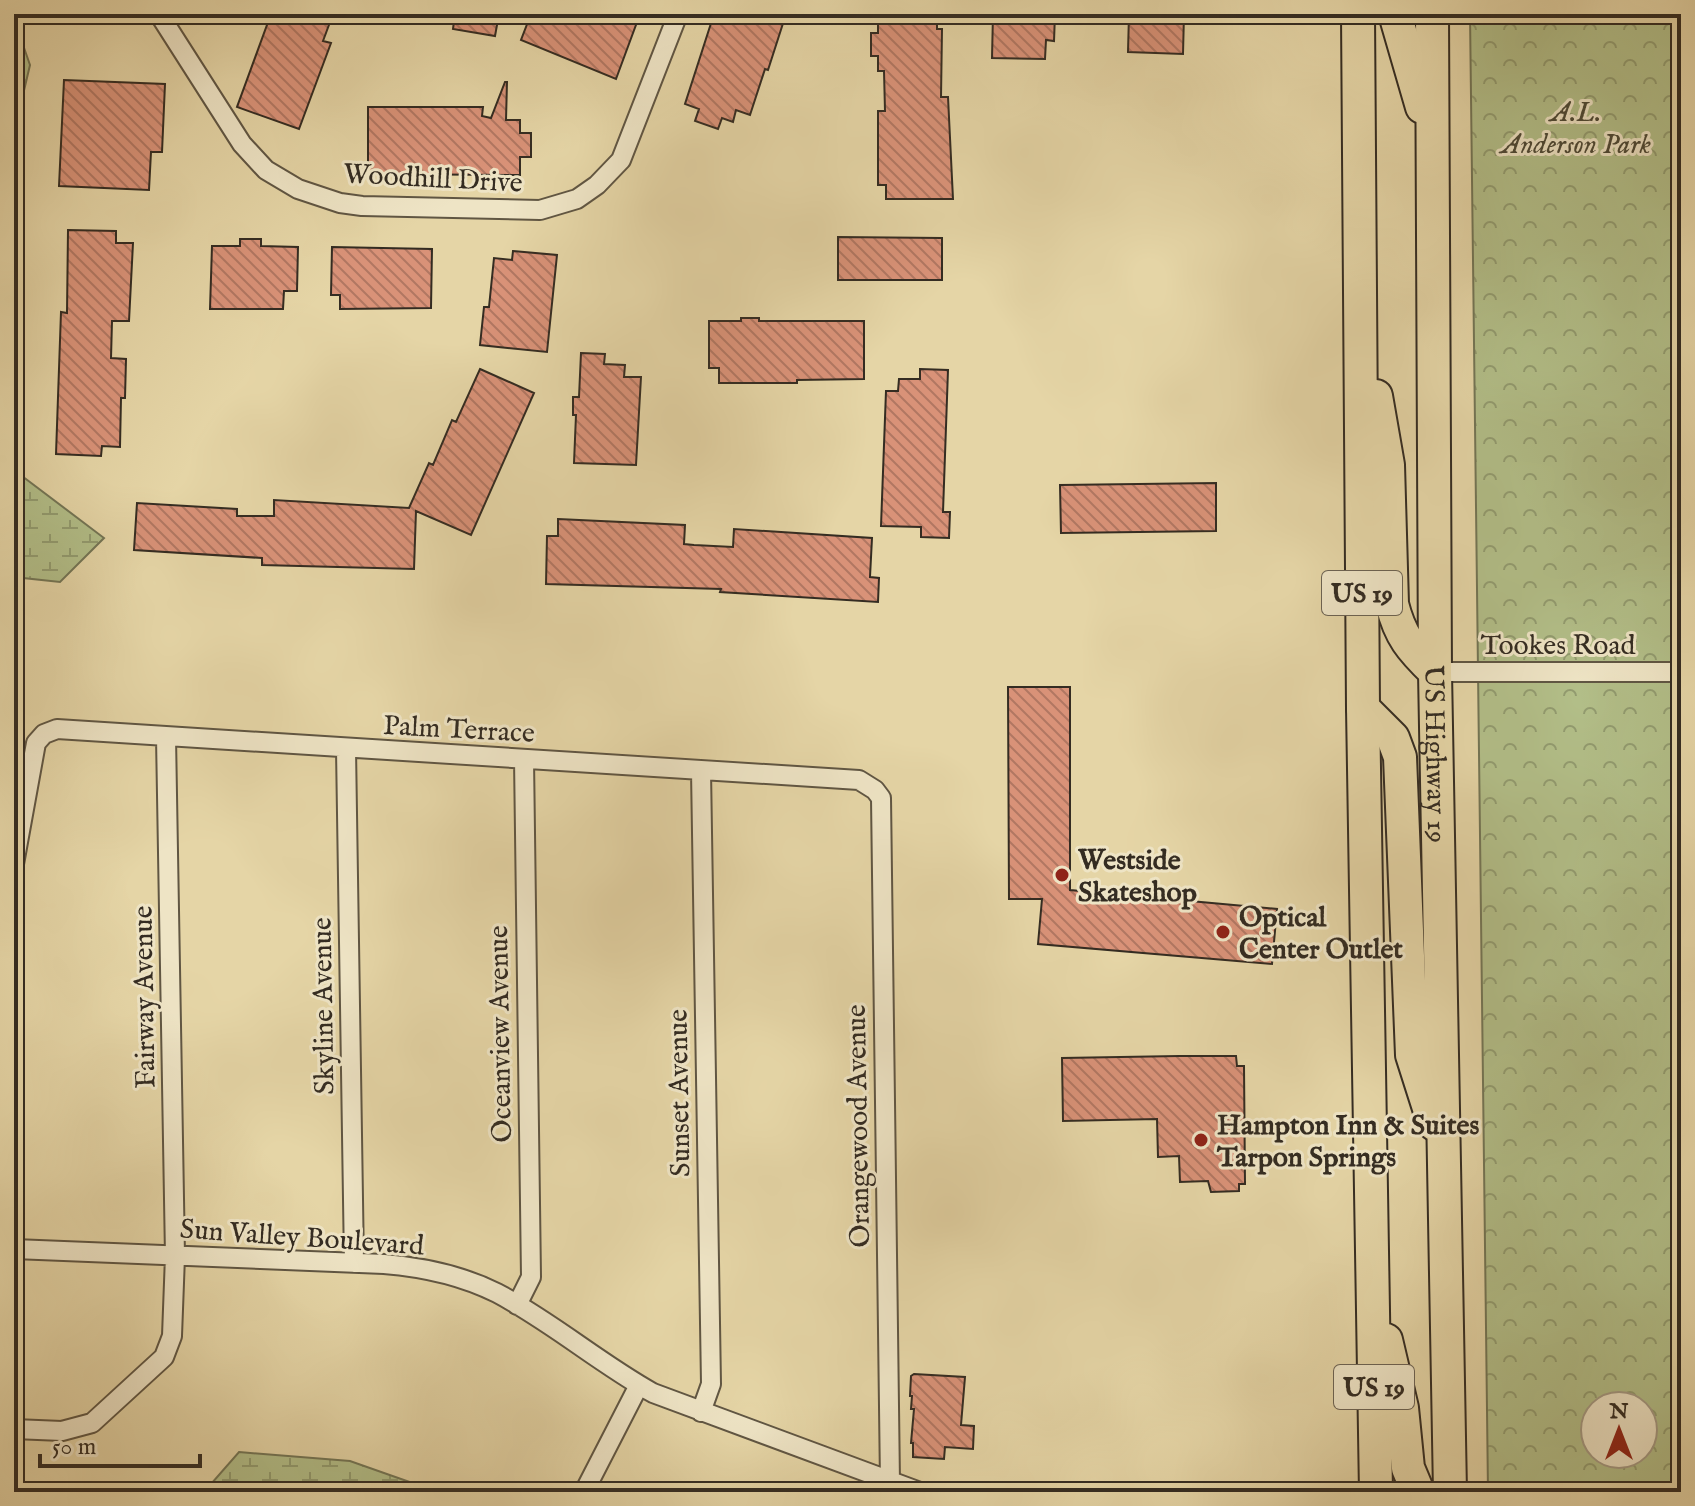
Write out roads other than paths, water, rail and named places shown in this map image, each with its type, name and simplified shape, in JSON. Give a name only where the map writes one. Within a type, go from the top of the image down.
[{"type":"highway","name":"US 19","points":[[1358,14],[1363,708],[1376,1492]]},
{"type":"highway","points":[[1395,14],[1433,144]]},
{"type":"highway","name":"US Highway 19","points":[[1432,14],[1435,672],[1450,1492]]},
{"type":"highway","points":[[1360,306],[1388,465],[1392,604],[1397,625],[1410,649],[1435,672]]},
{"type":"highway","points":[[1363,708],[1393,738],[1400,757],[1412,1055],[1445,1158]]},
{"type":"highway","points":[[1372,1282],[1402,1408],[1408,1468],[1418,1492]]},
{"type":"street","name":"Woodhill Drive","points":[[159,14],[242,144],[266,170],[298,189],[340,203],[362,206],[540,210],[577,199],[597,185],[621,160],[678,14]]},
{"type":"street","name":"Tookes Road","points":[[1435,672],[1681,672]]},
{"type":"street","name":"Palm Terrace","points":[[14,864],[36,743],[44,734],[57,729],[859,780]]},
{"type":"street","name":"Fairway Avenue","points":[[14,1429],[62,1431],[92,1423],[164,1357],[172,1336],[175,1256],[166,737]]},
{"type":"street","name":"Skyline Avenue","points":[[346,749],[354,1263]]},
{"type":"street","name":"Oceanview Avenue","points":[[517,1305],[531,1277],[524,759]]},
{"type":"street","name":"Sunset Avenue","points":[[701,771],[711,1384],[701,1412]]},
{"type":"street","name":"Orangewood Avenue","points":[[859,780],[881,798],[890,1482]]},
{"type":"street","name":"Sun Valley Boulevard","points":[[14,1249],[354,1263],[405,1266],[443,1274],[494,1292],[517,1305],[639,1385],[701,1412],[920,1492]]},
{"type":"street","points":[[584,1492],[639,1385]]},
{"type":"place","name":"Westside Skateshop","points":[[1062,875]]},
{"type":"place","name":"Optical Center Outlet","points":[[1223,932]]},
{"type":"place","name":"Hampton Inn & Suites Tarpon Springs","points":[[1201,1140]]},
{"type":"park label","name":"A.L. Anderson Park","points":[[1576,127]]}]
